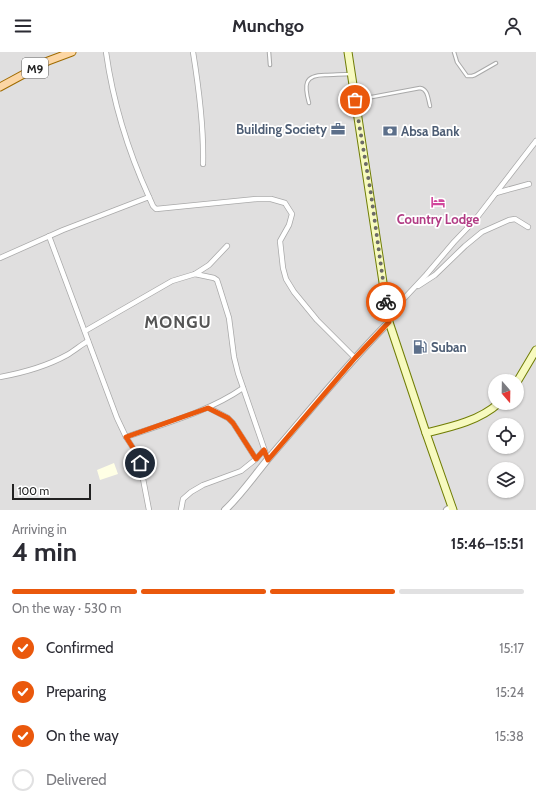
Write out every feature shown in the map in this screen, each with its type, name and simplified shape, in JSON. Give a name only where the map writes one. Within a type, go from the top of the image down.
[{"type":"main road","name":"M9","points":[[0,87],[48,61],[72,52]]},
{"type":"main road","points":[[348,52],[371,194],[389,322],[451,509]]},
{"type":"main road","points":[[522,374],[536,350]]},
{"type":"main road","points":[[426,433],[459,424],[489,410]]},
{"type":"street","points":[[106,52],[123,129],[137,170],[153,206],[156,209],[257,199],[285,203],[292,214],[289,225],[280,241],[283,268],[286,279],[294,292],[317,320],[355,358]]},
{"type":"street","points":[[193,52],[200,94],[203,125],[203,164]]},
{"type":"street","points":[[387,311],[398,305],[415,288],[475,220],[536,141]]},
{"type":"street","points":[[496,194],[529,184]]},
{"type":"street","points":[[0,258],[49,236],[149,197]]},
{"type":"street","points":[[415,288],[435,275],[482,232],[509,220],[515,219],[528,227]]},
{"type":"street","points":[[49,236],[117,418],[140,463],[149,510]]},
{"type":"street","points":[[85,331],[172,281],[195,274],[209,265],[227,246]]},
{"type":"street","points":[[195,274],[217,280],[229,318],[234,357],[268,460]]},
{"type":"street","points":[[225,510],[355,358],[389,322]]},
{"type":"street","points":[[0,377],[15,374],[52,362],[67,355],[88,341]]},
{"type":"street","points":[[126,437],[208,408],[228,398],[243,388]]},
{"type":"street","points":[[208,408],[228,418],[233,423],[256,459]]},
{"type":"street","points":[[181,510],[183,499],[191,492],[203,485],[242,471],[264,450]]},
{"type":"lane","points":[[268,52],[270,65]]},
{"type":"lane","points":[[454,52],[458,62],[467,76],[472,76],[496,63]]},
{"type":"lane","points":[[309,103],[306,85],[312,76],[351,74]]},
{"type":"lane","points":[[355,100],[420,88],[425,90],[430,106]]},
{"type":"shaded area","points":[[0,52],[536,52],[536,510],[0,510]]},
{"type":"shaded area","points":[[114,463],[118,474],[100,480],[97,470]]},
{"type":"way so far","points":[[355,100],[371,194],[386,302]]},
{"type":"place","name":"Building Society","points":[[338,129]]},
{"type":"place","name":"Absa Bank","points":[[390,131]]},
{"type":"place","name":"Country Lodge","points":[[438,202]]},
{"type":"place","name":"Suban","points":[[420,347]]},
{"type":"district","name":"MONGU","points":[[178,322]]},
{"type":"route","points":[[140,463],[135,451],[126,437],[208,408],[228,418],[233,423],[256,459],[264,450],[268,460],[355,358],[389,322],[386,302]]}]
